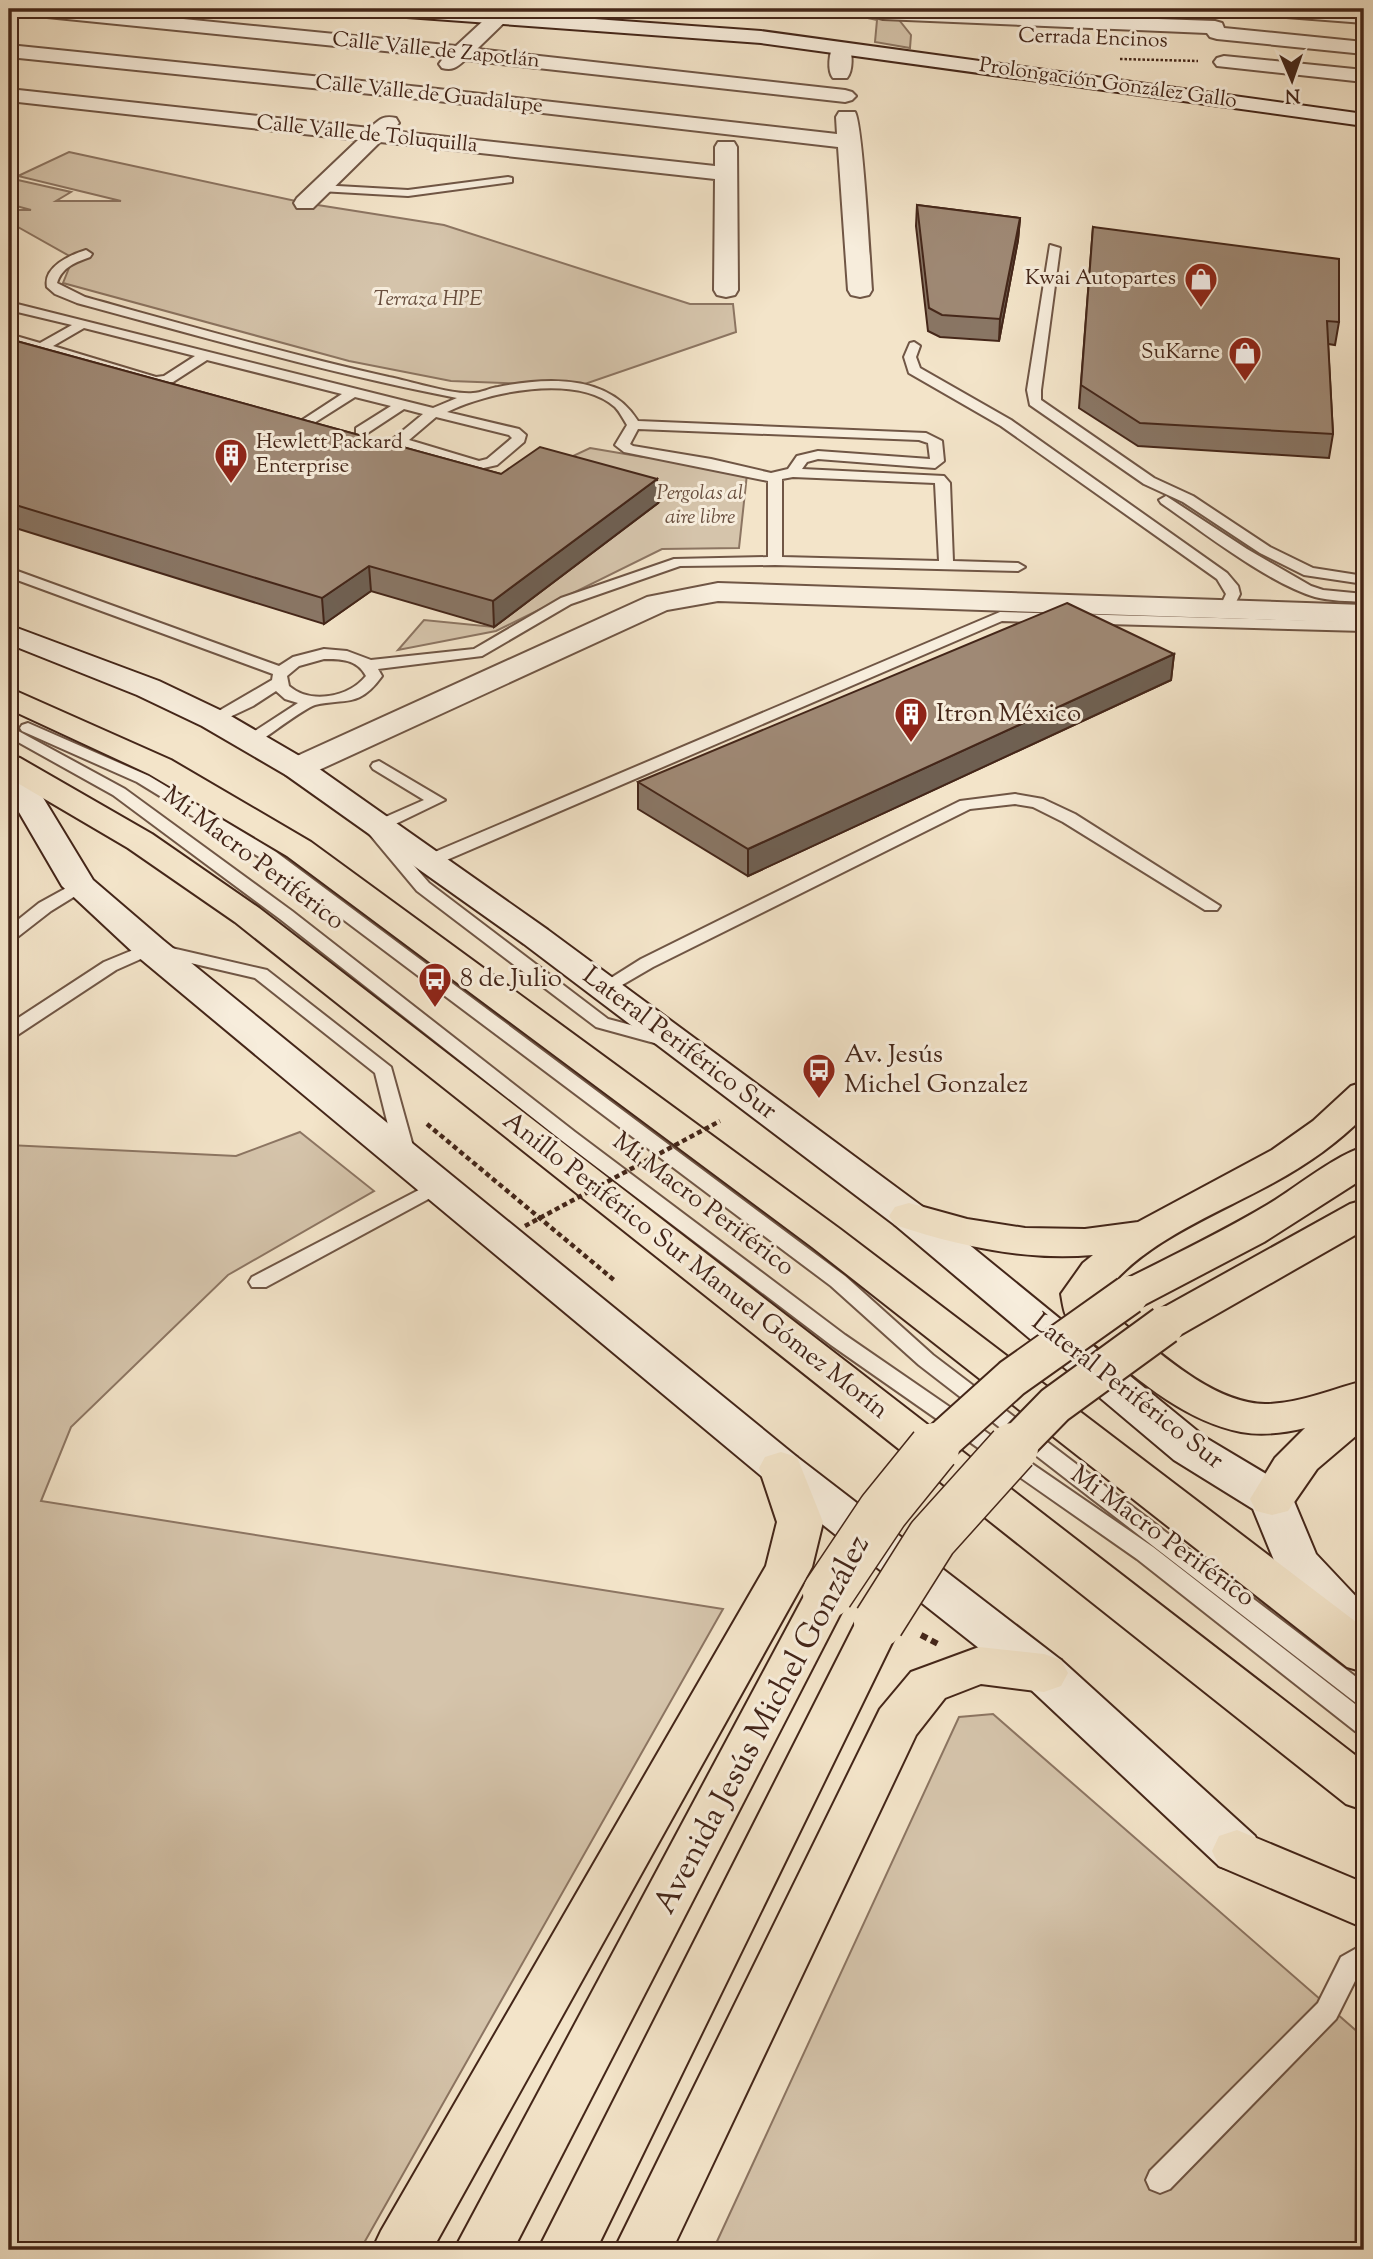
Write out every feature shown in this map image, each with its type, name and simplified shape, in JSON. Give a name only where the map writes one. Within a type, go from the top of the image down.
[{"type":"main road","points":[[9,697],[160,767],[299,849],[826,1238],[1364,1654]]},
{"type":"main road","name":"Anillo Periférico Sur Manuel Gómez Morín","points":[[9,767],[140,841],[247,915],[1364,1790]]},
{"type":"main road","points":[[1364,1094],[1348,1112],[1285,1159],[1149,1233],[1091,1278],[1082,1294],[1086,1315],[1196,1399],[1232,1415],[1262,1419],[1286,1417],[1364,1396]]},
{"type":"main road","name":"Avenida Jesús Michel González","points":[[483,2250],[828,1593],[878,1515],[946,1436],[1025,1366],[1129,1295],[1220,1249],[1311,1197],[1364,1159]]},
{"type":"main road","name":"Avenida Jesús Michel González","points":[[567,2250],[879,1622],[932,1538],[987,1474],[1055,1405],[1165,1325],[1364,1213]]},
{"type":"main road","points":[[909,1216],[953,1232],[1019,1241],[1111,1241],[1149,1233]]},
{"type":"main road","points":[[1272,1499],[1286,1472],[1317,1441],[1364,1407]]},
{"type":"main road","points":[[401,2250],[789,1567],[800,1522],[781,1468]]},
{"type":"main road","points":[[643,2250],[897,1723],[928,1685],[979,1665],[1044,1674]]},
{"type":"main road","points":[[1237,1851],[1364,1906]]},
{"type":"street","name":"Calle Valle de Zapotlán","points":[[27,9],[127,15],[460,54],[843,85]]},
{"type":"street","name":"Prolongación González Gallo","points":[[379,9],[570,12],[792,33],[912,51],[935,61]]},
{"type":"street","points":[[1259,9],[1364,17]]},
{"type":"street","points":[[312,196],[460,54],[497,12]]},
{"type":"street","name":"Prolongación González Gallo","points":[[497,12],[761,37],[1364,120]]},
{"type":"street","points":[[883,13],[1218,35],[1364,48]]},
{"type":"street","points":[[11,96],[127,15]]},
{"type":"street","name":"Cerrada Encinos","points":[[923,33],[1218,35]]},
{"type":"street","points":[[1218,35],[1364,76]]},
{"type":"street","points":[[1218,35],[1227,100]]},
{"type":"street","points":[[841,49],[860,290]]},
{"type":"street","name":"Calle Valle de Guadalupe","points":[[9,51],[420,93],[849,142]]},
{"type":"street","name":"Calle Valle de Toluquilla","points":[[11,96],[726,174]]},
{"type":"street","points":[[726,128],[726,289]]},
{"type":"street","points":[[297,768],[657,604],[687,596],[718,592],[1364,614]]},
{"type":"street","name":"Lateral Periférico Sur","points":[[9,634],[148,688],[213,719],[297,768],[604,988],[909,1216],[1190,1449],[1272,1499]]},
{"type":"street","points":[[9,767],[79,886],[150,948],[781,1468],[1044,1674],[1237,1851]]},
{"type":"street","points":[[1272,1499],[1296,1563],[1364,1635]]},
{"type":"lane","points":[[312,196],[408,193],[508,180]]},
{"type":"lane","points":[[1054,248],[1034,390],[1035,402],[1149,481],[1188,499],[1265,550],[1301,569],[1364,580]]},
{"type":"lane","points":[[86,254],[66,263],[52,275],[51,284],[59,291],[81,300],[396,384],[476,398]]},
{"type":"lane","points":[[51,316],[81,300]]},
{"type":"lane","points":[[9,306],[352,393],[433,413],[514,432],[520,437],[492,462],[475,465],[399,442],[433,413],[517,386],[554,385],[611,398],[621,405],[634,425]]},
{"type":"lane","points":[[42,347],[81,325]]},
{"type":"lane","points":[[9,338],[156,381],[168,379],[204,356]]},
{"type":"lane","points":[[914,346],[910,358],[914,370],[1006,423],[1222,576],[1231,586],[1233,594],[1225,611]]},
{"type":"lane","points":[[295,431],[352,393]]},
{"type":"lane","points":[[361,431],[402,405]]},
{"type":"lane","points":[[634,425],[921,436],[935,441],[937,461],[930,465],[818,455],[802,459],[793,473]]},
{"type":"lane","points":[[634,425],[622,445],[626,448],[712,463],[775,478]]},
{"type":"lane","points":[[775,478],[777,475],[793,473],[939,479],[943,483],[946,565]]},
{"type":"lane","points":[[775,478],[775,561]]},
{"type":"lane","points":[[1149,481],[1168,502],[1242,552],[1306,589],[1321,594],[1364,598]]},
{"type":"lane","points":[[370,666],[477,653],[566,601],[670,564],[698,561],[775,561],[1018,567]]},
{"type":"lane","points":[[9,572],[280,677],[290,695],[311,701],[335,701],[359,694],[370,686],[374,676],[370,666],[356,657],[324,654],[303,658],[280,677],[247,703],[213,719]]},
{"type":"lane","points":[[429,861],[1000,616],[1364,627]]},
{"type":"lane","points":[[250,741],[311,701]]},
{"type":"lane","name":"Mi Macro Periférico","points":[[9,719],[143,779],[270,856],[838,1281],[926,1360],[1364,1696]]},
{"type":"lane","name":"Mi Macro Periférico","points":[[9,731],[119,792],[141,808],[286,915],[568,1136],[838,1340],[1145,1553],[1364,1724]]},
{"type":"lane","points":[[379,766],[437,800],[368,819],[423,887],[602,1023],[680,1045]]},
{"type":"lane","points":[[604,988],[647,963],[966,805],[1016,799],[1037,803],[1069,818],[1210,906]]},
{"type":"lane","points":[[9,935],[45,907],[79,886]]},
{"type":"lane","points":[[9,1032],[110,966],[150,948],[261,974],[384,1071],[423,1173],[259,1282]]},
{"type":"lane","points":[[1160,2180],[1327,2011],[1350,1965],[1364,1955]]},
{"type":"path","points":[[1114,59],[1218,35]]},
{"type":"path","points":[[525,1226],[720,1121]]},
{"type":"green space","points":[[783,9],[1039,9],[1153,14],[1168,9],[1190,9],[1194,24],[896,16],[911,35],[910,48],[875,42],[877,20],[849,14]]},
{"type":"green space","name":"Terraza HPE","points":[[69,152],[305,203],[444,225],[690,304],[733,304],[736,332],[579,386],[451,381],[349,361],[63,283],[73,258],[9,222],[9,210],[31,210],[9,204],[9,178],[71,192],[56,201],[121,201],[18,176]]},
{"type":"green space","name":"Pergolas al aire libre","points":[[590,448],[643,457],[688,460],[747,474],[739,548],[662,549],[496,631],[398,650],[424,620],[494,627],[657,504],[541,471]]},
{"type":"green space","points":[[300,1132],[374,1191],[228,1275],[71,1427],[41,1501],[723,1609],[360,2250],[9,2250],[9,1145],[236,1156]]},
{"type":"green space","points":[[993,1714],[1360,2034],[1355,2250],[713,2250],[959,1717]]},
{"type":"building","points":[[917,205],[1020,218],[1000,319],[942,315],[929,308]]},
{"type":"building","points":[[1093,227],[1339,259],[1339,322],[1327,321],[1333,434],[1140,423],[1081,385]]},
{"type":"building","name":"Hewlett Packard Enterprise","points":[[9,339],[501,474],[540,447],[657,479],[493,601],[369,566],[322,598],[9,503]]},
{"type":"building","name":"Itron México","points":[[1067,603],[1174,654],[748,849],[638,782]]},
{"type":"place","name":"Kwai Autopartes","points":[[1201,309]]},
{"type":"place","name":"SuKarne","points":[[1245,383]]},
{"type":"place","name":"Hewlett Packard Enterprise","points":[[231,485]]},
{"type":"place","name":"Itron México","points":[[911,744]]},
{"type":"place","name":"8 de Julio","points":[[435,1009]]},
{"type":"place","name":"Av. Jesús Michel Gonzalez","points":[[819,1100]]}]
